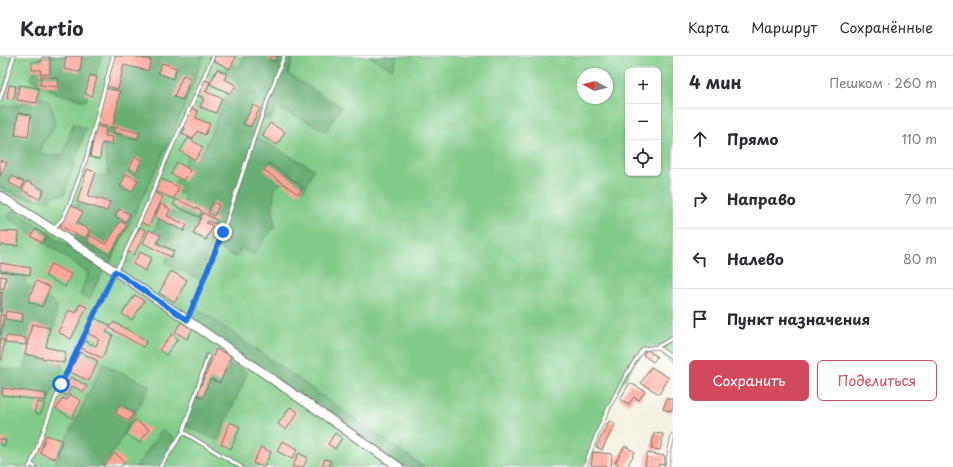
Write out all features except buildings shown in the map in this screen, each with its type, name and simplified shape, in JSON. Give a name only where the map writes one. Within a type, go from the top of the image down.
[{"type":"street","points":[[0,196],[53,229],[115,271],[399,467]]},
{"type":"lane","points":[[0,99],[14,56]]},
{"type":"lane","points":[[53,229],[63,218],[86,159],[113,56]]},
{"type":"lane","points":[[35,467],[30,466],[61,384],[115,271],[122,260],[197,93],[212,56]]},
{"type":"lane","points":[[187,320],[223,232],[257,129],[284,56]]},
{"type":"lane","points":[[585,467],[592,445],[615,396],[643,349],[657,347],[673,338]]},
{"type":"lane","points":[[657,347],[673,358]]},
{"type":"lane","points":[[160,467],[183,432],[208,356]]},
{"type":"lane","points":[[183,432],[241,467]]},
{"type":"lane","points":[[667,467],[673,436]]},
{"type":"green space","points":[[0,56],[673,56],[673,365],[657,347],[643,349],[615,396],[592,445],[585,467],[0,467]]},
{"type":"green space","points":[[43,56],[67,56],[89,59],[91,56],[102,56],[86,101],[59,94],[30,79]]},
{"type":"green space","points":[[119,56],[203,56],[172,135],[110,263],[58,229],[72,214],[84,195],[90,174],[109,177],[102,137]]},
{"type":"green space","points":[[245,56],[294,56],[288,74],[341,107],[326,131],[277,107],[270,120],[262,117],[255,137],[314,169],[304,190],[284,181],[274,188],[273,207],[275,227],[253,255],[241,248],[236,257],[217,248],[222,232],[216,230],[199,279],[166,263],[169,253],[151,240],[163,209],[179,215],[185,197],[173,188],[193,145],[204,150],[231,86],[221,80],[229,63],[239,68]]},
{"type":"green space","points":[[369,56],[398,56],[392,69]]},
{"type":"green space","points":[[29,93],[49,101],[55,124],[52,132],[42,144],[39,153],[50,156],[64,154],[73,124],[86,128],[64,195],[54,195],[47,201],[18,196],[0,187],[0,112],[2,106],[21,105]]},
{"type":"green space","points":[[13,209],[103,270],[89,300],[80,295],[88,273],[7,217]]},
{"type":"green space","points":[[0,266],[24,270],[26,285],[57,305],[54,328],[37,345],[0,338]]},
{"type":"green space","points":[[194,306],[424,467],[398,467],[187,321]]},
{"type":"green space","points":[[29,350],[62,357],[62,370],[50,398],[0,393],[0,368],[24,370]]},
{"type":"green space","points":[[208,356],[248,372],[218,440],[185,426]]},
{"type":"green space","points":[[103,364],[150,386],[105,467],[53,467]]},
{"type":"green space","points":[[162,430],[174,438],[156,467],[136,467]]},
{"type":"route","points":[[61,384],[115,271],[187,320],[223,232]]}]
